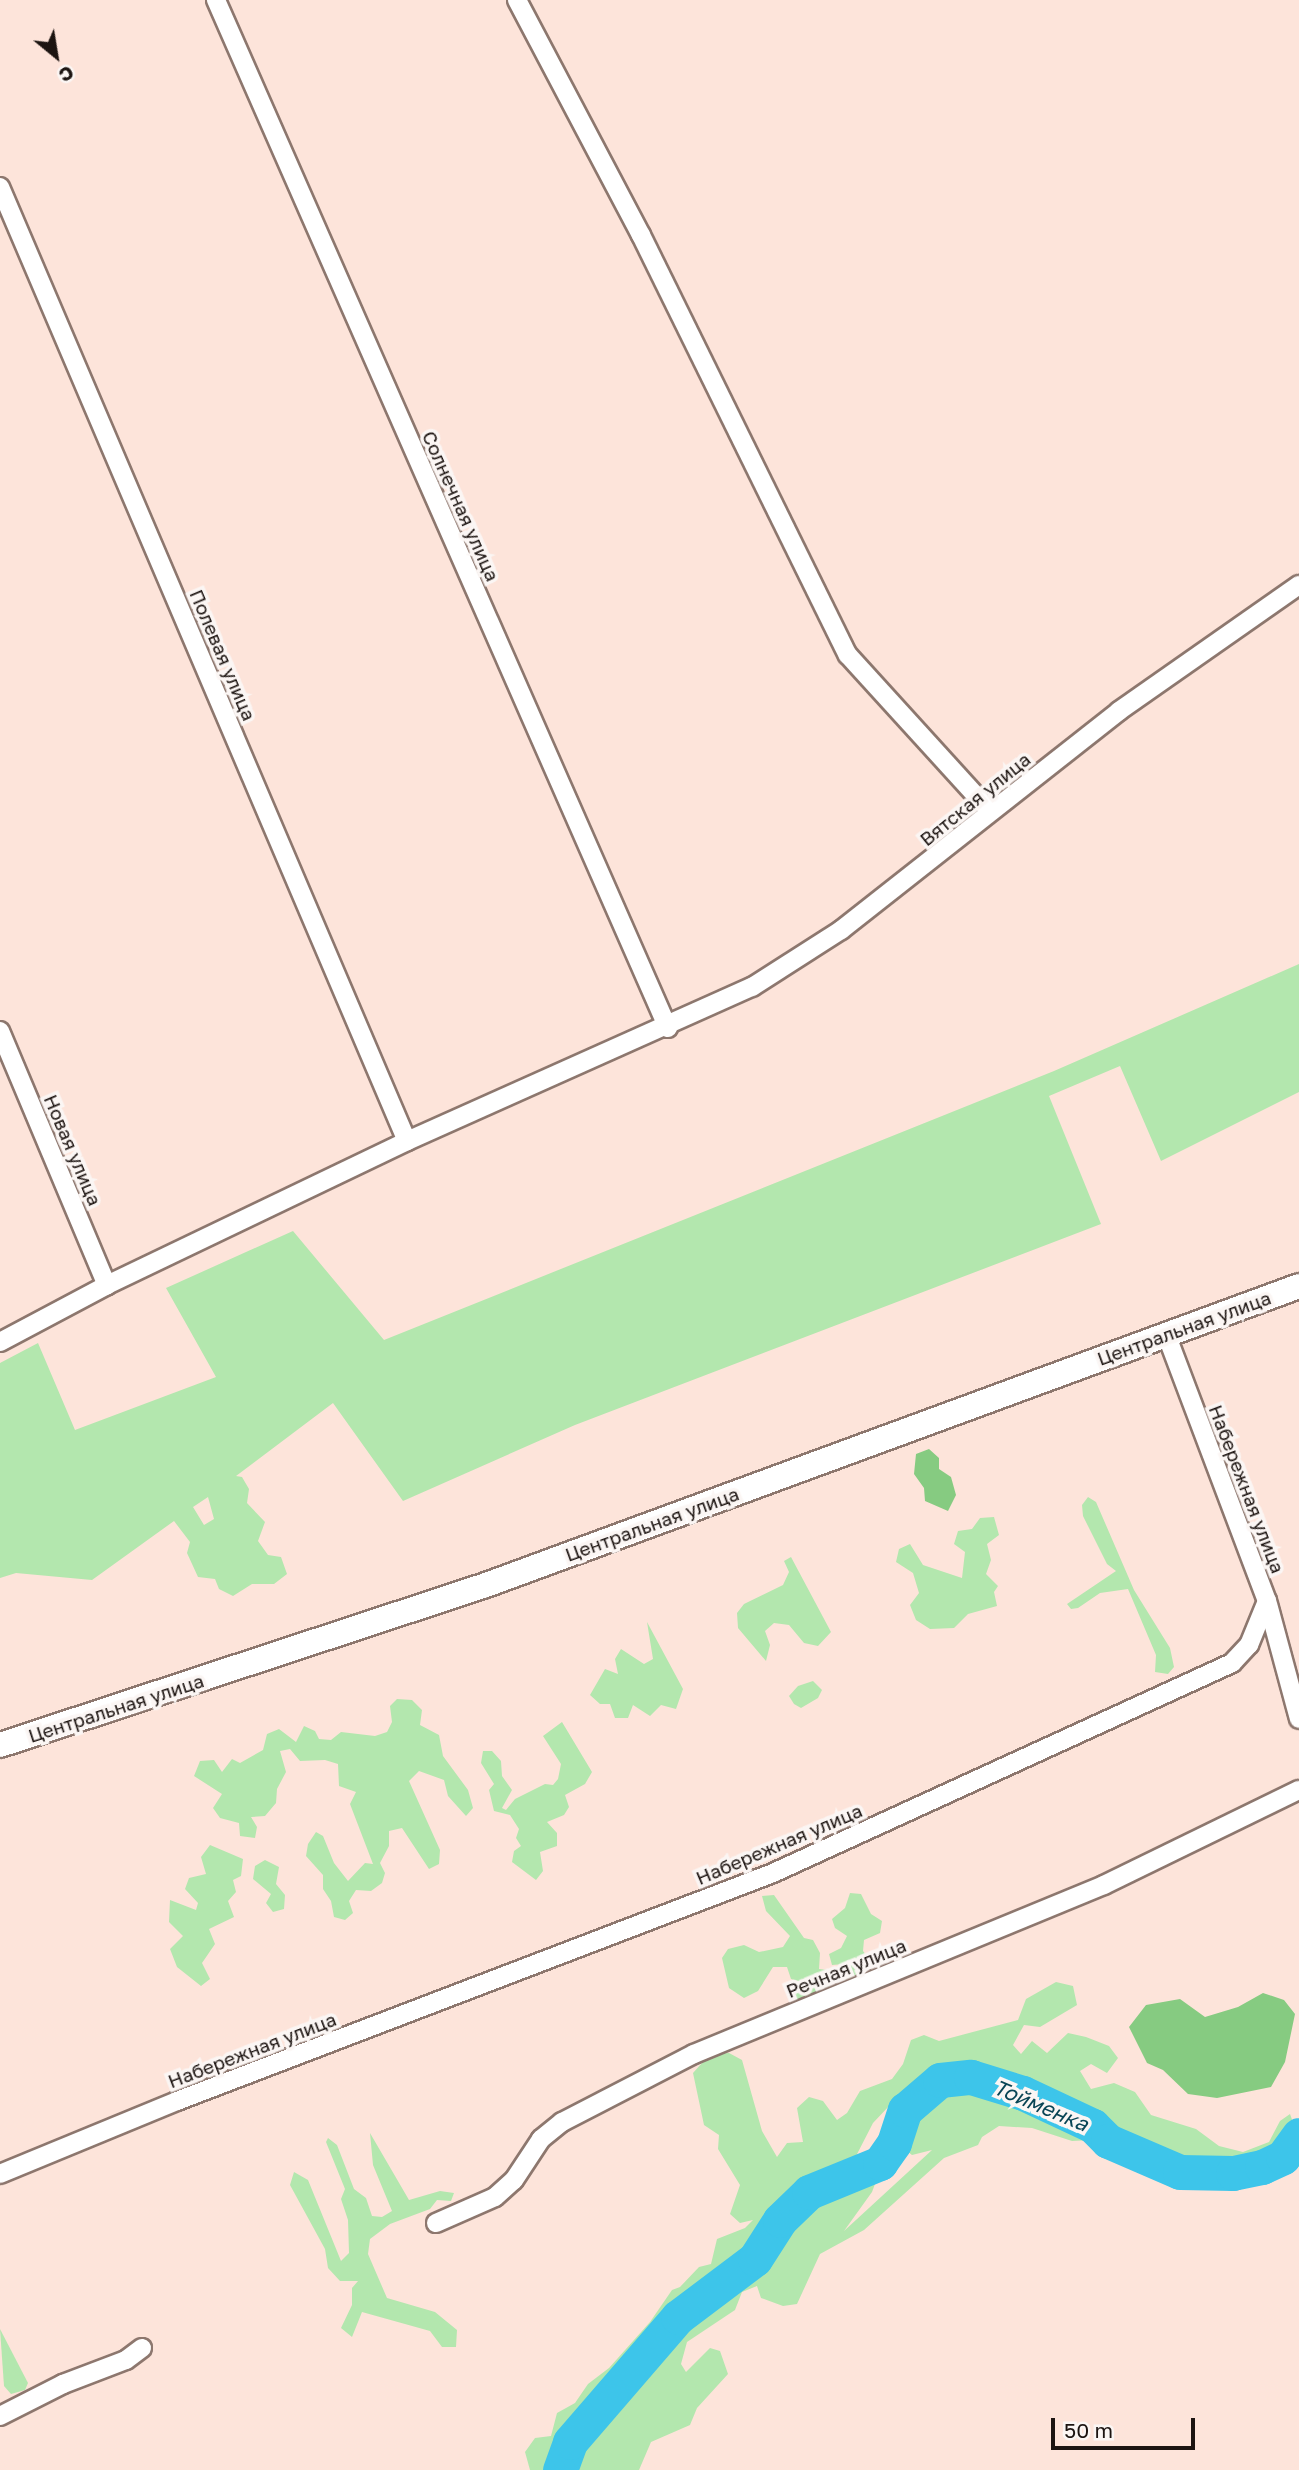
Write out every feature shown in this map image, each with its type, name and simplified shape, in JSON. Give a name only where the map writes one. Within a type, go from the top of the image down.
[{"type":"street","name":"Солнечная улица","points":[[216,0],[668,1028]]},
{"type":"street","points":[[517,0],[641,235],[848,655],[989,810]]},
{"type":"street","name":"Полевая улица","points":[[0,187],[407,1141]]},
{"type":"street","name":"Вятская улица","points":[[0,1342],[107,1285],[407,1141],[668,1028],[752,986],[841,930],[955,844],[989,810],[1119,711],[1299,585]]},
{"type":"street","name":"Новая улица","points":[[0,1031],[107,1285]]},
{"type":"street","name":"Центральная улица","points":[[0,1745],[486,1585],[1299,1286]]},
{"type":"street","name":"Набережная улица","points":[[0,2174],[785,1867],[1232,1663],[1249,1646],[1267,1601],[1166,1334]]},
{"type":"street","points":[[1267,1601],[1299,1719]]},
{"type":"street","name":"Речная улица","points":[[436,2222],[495,2197],[514,2180],[541,2139],[562,2122],[694,2053],[1104,1885],[1299,1790]]},
{"type":"street","points":[[0,2416],[63,2384],[126,2360],[142,2348]]},
{"type":"green space","points":[[1299,964],[1299,1092],[1161,1161],[1120,1066],[1049,1096],[1101,1224],[575,1425],[403,1501],[333,1403],[236,1476],[242,1477],[249,1489],[247,1503],[265,1522],[258,1541],[268,1555],[281,1557],[287,1574],[274,1584],[252,1584],[233,1596],[219,1589],[215,1579],[198,1577],[187,1553],[190,1542],[174,1521],[92,1580],[16,1573],[0,1578],[0,1363],[38,1343],[75,1430],[216,1377],[166,1288],[293,1231],[384,1340],[1054,1071]],"holes":[[[208,1497],[214,1519],[204,1525],[193,1507]]]},
{"type":"green space","points":[[929,1449],[939,1458],[939,1469],[951,1477],[956,1495],[948,1511],[925,1501],[924,1488],[914,1474],[916,1454]]},
{"type":"green space","points":[[1088,1497],[1096,1502],[1134,1590],[1170,1648],[1174,1667],[1168,1674],[1155,1672],[1156,1655],[1128,1589],[1100,1593],[1078,1608],[1071,1609],[1067,1604],[1116,1571],[1107,1564],[1083,1516],[1082,1505]]},
{"type":"green space","points":[[994,1517],[999,1535],[987,1544],[991,1560],[986,1574],[998,1586],[994,1592],[997,1606],[968,1614],[954,1628],[930,1629],[916,1620],[910,1605],[919,1593],[913,1573],[896,1562],[899,1549],[910,1544],[923,1565],[962,1578],[965,1552],[954,1544],[958,1531],[972,1529],[980,1518]]},
{"type":"green space","points":[[791,1557],[831,1632],[818,1646],[804,1643],[789,1625],[774,1623],[765,1631],[770,1645],[766,1661],[738,1628],[737,1613],[744,1604],[783,1585],[789,1572],[784,1561]]},
{"type":"green space","points":[[647,1622],[683,1689],[676,1709],[661,1705],[650,1716],[633,1705],[628,1718],[615,1718],[610,1704],[600,1704],[590,1695],[605,1669],[618,1674],[615,1659],[621,1649],[644,1664],[653,1659]]},
{"type":"green space","points":[[813,1681],[822,1690],[818,1698],[801,1708],[794,1704],[789,1696],[798,1686]]},
{"type":"green space","points":[[397,1699],[412,1700],[422,1710],[420,1725],[439,1735],[443,1756],[468,1790],[473,1808],[466,1816],[448,1796],[444,1780],[419,1771],[409,1781],[440,1850],[439,1864],[429,1869],[402,1828],[389,1831],[389,1846],[380,1863],[385,1873],[382,1883],[371,1891],[356,1890],[349,1901],[353,1913],[345,1920],[334,1917],[331,1901],[323,1889],[323,1875],[306,1856],[308,1844],[316,1832],[323,1836],[334,1863],[348,1881],[365,1863],[373,1864],[350,1804],[356,1792],[339,1786],[338,1764],[325,1760],[300,1761],[290,1749],[280,1751],[286,1772],[277,1789],[276,1803],[265,1816],[251,1817],[257,1827],[255,1838],[240,1836],[239,1823],[220,1818],[213,1808],[222,1794],[194,1776],[200,1761],[214,1760],[222,1772],[232,1759],[240,1763],[263,1750],[267,1734],[279,1729],[296,1742],[304,1726],[315,1731],[319,1739],[331,1740],[341,1732],[375,1736],[387,1732],[392,1722],[390,1706]]},
{"type":"green space","points":[[562,1722],[592,1772],[585,1784],[565,1795],[569,1807],[564,1815],[547,1822],[557,1833],[557,1846],[540,1852],[543,1871],[536,1880],[512,1862],[514,1851],[521,1846],[516,1838],[519,1829],[510,1815],[494,1811],[489,1790],[494,1784],[481,1763],[483,1751],[492,1751],[501,1761],[502,1776],[512,1790],[502,1808],[506,1810],[515,1799],[545,1784],[553,1785],[558,1779],[561,1764],[543,1736]]},
{"type":"green space","points":[[210,1845],[243,1859],[241,1876],[233,1880],[236,1892],[228,1901],[234,1917],[209,1929],[215,1944],[202,1963],[210,1979],[201,1986],[177,1967],[170,1949],[183,1936],[169,1922],[170,1900],[196,1910],[198,1903],[185,1889],[189,1878],[206,1874],[201,1857]]},
{"type":"green space","points":[[265,1860],[279,1867],[276,1884],[285,1895],[284,1909],[273,1912],[266,1903],[271,1894],[253,1879],[255,1866]]},
{"type":"green space","points":[[850,1893],[861,1894],[871,1914],[882,1921],[880,1933],[864,1940],[863,1951],[873,1964],[863,1977],[832,1983],[816,2001],[797,2002],[792,1993],[805,1983],[791,1979],[787,1967],[773,1967],[758,1991],[744,1998],[729,1988],[722,1958],[728,1949],[744,1945],[759,1952],[783,1947],[790,1936],[766,1911],[762,1896],[774,1895],[804,1938],[813,1940],[820,1953],[819,1969],[836,1971],[844,1964],[832,1965],[829,1954],[841,1948],[847,1936],[835,1928],[832,1919],[845,1908]]},
{"type":"green space","points":[[1056,1982],[1073,1986],[1077,2005],[1040,2027],[1024,2025],[1013,2045],[1021,2054],[1032,2041],[1047,2053],[1068,2033],[1086,2037],[1109,2046],[1118,2058],[1107,2073],[1091,2064],[1080,2071],[1091,2089],[1114,2083],[1135,2092],[1151,2115],[1196,2129],[1219,2146],[1243,2152],[1269,2142],[1280,2121],[1290,2114],[1295,2128],[1289,2147],[1271,2161],[1244,2165],[1171,2155],[1134,2140],[1112,2142],[1083,2110],[1053,2104],[1032,2080],[1013,2089],[989,2082],[977,2069],[950,2069],[923,2078],[917,2094],[890,2105],[873,2123],[855,2158],[801,2185],[744,2264],[672,2318],[563,2436],[545,2470],[530,2470],[525,2452],[535,2438],[551,2436],[557,2413],[575,2403],[588,2384],[609,2368],[650,2322],[672,2290],[680,2287],[699,2267],[711,2264],[717,2239],[745,2228],[753,2220],[740,2223],[730,2214],[740,2185],[718,2149],[719,2135],[704,2125],[693,2073],[710,2054],[729,2053],[742,2060],[762,2131],[777,2157],[787,2143],[803,2142],[797,2108],[809,2097],[823,2101],[837,2120],[847,2113],[860,2091],[892,2079],[903,2064],[911,2040],[924,2035],[939,2041],[1018,2020],[1026,1999]]},
{"type":"green space","points":[[1263,1993],[1284,2000],[1295,2014],[1285,2062],[1271,2087],[1217,2098],[1188,2094],[1163,2070],[1147,2063],[1129,2027],[1146,2005],[1180,1999],[1205,2017],[1238,2007]]},
{"type":"green space","points":[[970,2087],[1087,2125],[1096,2135],[1092,2140],[1072,2141],[1032,2128],[999,2126],[982,2137],[978,2145],[944,2158],[864,2230],[820,2254],[797,2304],[783,2306],[761,2298],[757,2286],[742,2292],[735,2310],[687,2342],[681,2364],[686,2372],[710,2348],[720,2351],[728,2374],[697,2408],[690,2425],[651,2442],[639,2470],[568,2470],[569,2459],[606,2410],[707,2299],[827,2196],[881,2168],[872,2192],[844,2231],[932,2150],[912,2155],[903,2148],[925,2105],[940,2091]]},
{"type":"green space","points":[[370,2133],[409,2200],[440,2191],[454,2193],[451,2201],[437,2200],[430,2209],[390,2224],[370,2239],[368,2254],[387,2298],[435,2312],[457,2330],[456,2347],[442,2347],[430,2331],[362,2312],[352,2337],[341,2328],[352,2305],[352,2288],[358,2281],[340,2281],[328,2268],[325,2249],[290,2185],[294,2172],[308,2180],[341,2261],[349,2253],[348,2220],[341,2199],[345,2189],[326,2142],[328,2138],[337,2145],[354,2189],[366,2198],[372,2216],[382,2217],[392,2211],[373,2165]]},
{"type":"green space","points":[[0,2329],[28,2383],[25,2390],[11,2394],[4,2386]]},
{"type":"waterway","name":"Тойменка","points":[[560,2470],[570,2442],[678,2317],[755,2259],[780,2220],[809,2192],[880,2163],[894,2143],[905,2110],[940,2080],[971,2077],[1023,2093],[1093,2126],[1108,2141],[1180,2172],[1233,2173],[1262,2167],[1283,2157],[1299,2135]]}]
